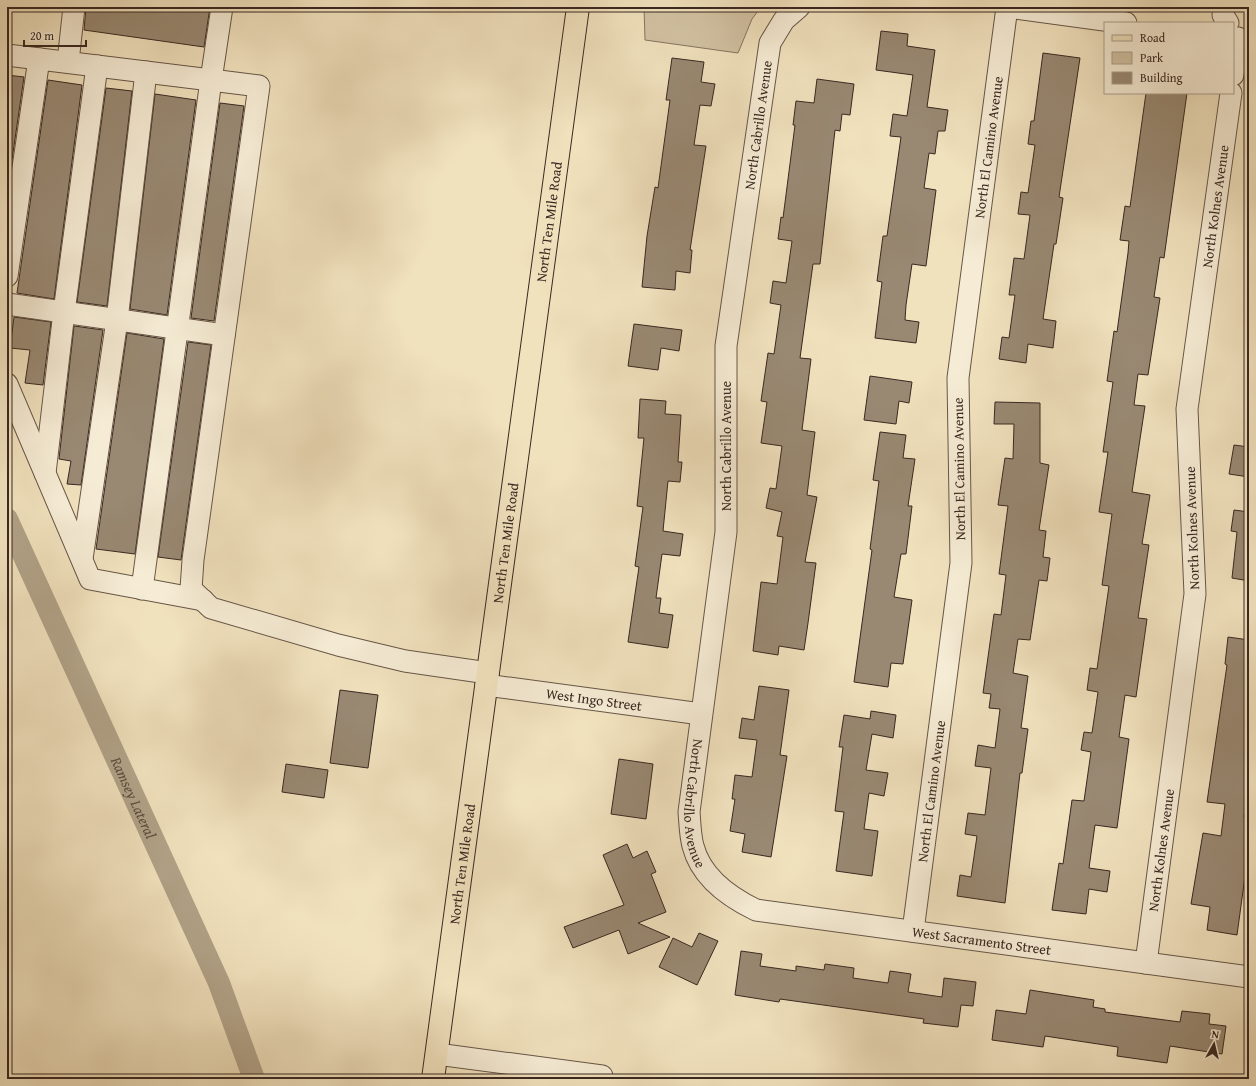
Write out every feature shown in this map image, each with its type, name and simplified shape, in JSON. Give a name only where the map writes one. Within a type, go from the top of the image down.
[{"type":"main road","name":"North Ten Mile Road","points":[[433,1079],[578,7]]},
{"type":"street","points":[[68,62],[74,7]]},
{"type":"street","points":[[142,589],[222,7]]},
{"type":"street","name":"North Cabrillo Avenue","points":[[721,888],[704,870],[693,846],[689,812],[726,532],[726,346],[770,43],[784,20],[799,7]]},
{"type":"street","points":[[1008,7],[1119,22]]},
{"type":"street","name":"North El Camino Avenue","points":[[913,931],[961,563],[958,378],[1008,7]]},
{"type":"street","points":[[1224,7],[1223,15],[1229,22]]},
{"type":"street","points":[[1234,67],[1238,33]]},
{"type":"street","points":[[7,55],[259,86],[193,560],[191,589],[203,600]]},
{"type":"street","points":[[7,276],[39,59]]},
{"type":"street","points":[[45,473],[64,312],[97,66]]},
{"type":"street","points":[[82,559],[117,320],[146,72]]},
{"type":"street","name":"North Kolnes Avenue","points":[[1146,963],[1194,594],[1187,409],[1230,94]]},
{"type":"street","points":[[7,304],[224,335]]},
{"type":"street","points":[[7,384],[90,579],[203,600]]},
{"type":"street","name":"West Ingo Street","points":[[203,600],[211,608],[338,645],[405,661],[487,679],[701,714]]},
{"type":"street","name":"West Sacramento Street","points":[[721,888],[737,901],[756,910],[1249,977]]},
{"type":"street","points":[[437,1054],[602,1076]]},
{"type":"green space","points":[[644,7],[761,7],[752,19],[738,53],[645,40]]},
{"type":"building","points":[[86,7],[210,7],[204,47],[84,30]]},
{"type":"building","points":[[881,31],[908,34],[907,46],[935,50],[927,107],[948,110],[945,131],[938,131],[935,154],[929,153],[924,188],[936,190],[926,266],[912,264],[906,305],[905,320],[919,322],[916,343],[875,338],[882,282],[877,281],[883,236],[887,236],[901,137],[890,136],[893,114],[907,116],[913,75],[876,70]]},
{"type":"building","points":[[1043,53],[1080,58],[1059,197],[1063,198],[1056,244],[1054,244],[1043,319],[1056,321],[1053,348],[1028,344],[1026,363],[999,359],[1002,337],[1009,338],[1015,295],[1009,295],[1014,258],[1024,259],[1030,215],[1018,214],[1021,192],[1028,193],[1035,145],[1028,144],[1031,121],[1034,121]]},
{"type":"building","points":[[672,58],[704,62],[701,82],[715,84],[711,106],[700,105],[694,145],[706,146],[690,250],[692,250],[690,273],[676,271],[675,290],[642,287],[647,236],[655,187],[658,188],[670,100],[666,100]]},
{"type":"building","points":[[7,75],[24,77],[7,194]]},
{"type":"building","points":[[817,79],[854,84],[850,115],[842,114],[840,131],[835,130],[820,264],[813,264],[800,358],[811,359],[802,430],[815,432],[807,495],[817,497],[805,562],[816,563],[804,650],[779,646],[778,655],[753,651],[761,582],[777,584],[783,537],[777,536],[782,512],[766,508],[770,488],[776,489],[782,446],[761,443],[767,402],[761,401],[768,353],[774,354],[781,305],[770,303],[773,281],[786,283],[792,241],[778,239],[781,217],[783,218],[795,125],[793,125],[796,101],[814,103]]},
{"type":"building","points":[[48,80],[82,85],[54,299],[17,293]]},
{"type":"building","points":[[106,88],[132,91],[107,306],[77,302]]},
{"type":"building","points":[[155,94],[196,100],[167,315],[130,309]]},
{"type":"building","points":[[1146,94],[1187,94],[1164,258],[1160,257],[1154,297],[1160,298],[1148,375],[1138,374],[1134,405],[1145,406],[1132,492],[1150,495],[1142,544],[1149,545],[1138,618],[1147,619],[1136,697],[1125,695],[1119,737],[1129,739],[1117,828],[1095,825],[1089,868],[1110,871],[1107,892],[1089,889],[1086,914],[1052,910],[1059,863],[1063,864],[1072,800],[1084,801],[1091,752],[1081,750],[1084,732],[1092,733],[1098,692],[1087,690],[1090,668],[1097,669],[1109,586],[1102,585],[1112,514],[1099,512],[1108,452],[1103,452],[1113,382],[1107,381],[1114,331],[1117,332],[1128,253],[1129,241],[1120,240],[1125,206],[1130,207]]},
{"type":"building","points":[[220,103],[244,106],[214,321],[191,318]]},
{"type":"building","points":[[14,317],[51,322],[43,385],[25,383],[30,350],[10,348]]},
{"type":"building","points":[[634,324],[682,330],[679,351],[661,348],[658,370],[628,366]]},
{"type":"building","points":[[74,326],[103,330],[81,485],[67,484],[71,461],[59,459]]},
{"type":"building","points":[[127,333],[164,339],[135,554],[96,549]]},
{"type":"building","points":[[188,342],[211,345],[181,560],[158,557]]},
{"type":"building","points":[[870,376],[912,382],[909,403],[899,401],[896,424],[864,420]]},
{"type":"building","points":[[640,399],[666,401],[665,414],[681,415],[678,462],[682,462],[680,482],[668,481],[663,531],[683,534],[680,556],[662,554],[656,598],[661,598],[659,613],[673,615],[668,648],[628,642],[639,567],[635,566],[643,507],[637,506],[644,438],[638,438]]},
{"type":"building","points":[[995,402],[1040,403],[1040,463],[1049,465],[1039,530],[1046,531],[1043,557],[1050,558],[1047,581],[1039,580],[1030,640],[1018,639],[1013,673],[1028,676],[1021,728],[1028,729],[1022,773],[1020,773],[1005,903],[957,896],[960,875],[971,877],[977,836],[965,834],[968,813],[985,815],[991,768],[975,766],[978,745],[995,748],[1000,709],[989,708],[991,694],[983,693],[994,614],[1001,615],[1006,575],[999,574],[1008,506],[998,505],[1005,458],[1013,459],[1014,424],[994,424]]},
{"type":"building","points":[[880,432],[906,435],[903,458],[915,459],[908,506],[912,506],[906,554],[901,554],[894,597],[912,600],[903,664],[891,663],[888,687],[854,682],[872,550],[870,549],[879,481],[873,480]]},
{"type":"building","points":[[1234,445],[1249,447],[1249,477],[1229,474]]},
{"type":"building","points":[[1234,510],[1249,512],[1249,581],[1232,578],[1237,532],[1231,531]]},
{"type":"building","points":[[1228,637],[1249,640],[1249,779],[1244,817],[1249,818],[1249,847],[1237,935],[1207,930],[1210,907],[1191,904],[1203,833],[1221,836],[1225,804],[1207,802],[1227,665],[1225,664]]},
{"type":"building","points":[[759,686],[789,690],[780,755],[787,756],[771,857],[742,852],[745,834],[730,831],[735,799],[732,799],[735,775],[752,777],[757,740],[739,738],[742,718],[754,720]]},
{"type":"building","points":[[340,690],[378,695],[368,768],[330,763]]},
{"type":"building","points":[[871,711],[896,715],[893,738],[872,734],[866,770],[888,773],[884,796],[869,793],[864,829],[878,831],[872,876],[836,871],[844,812],[835,811],[843,747],[839,747],[844,715],[870,719]]},
{"type":"building","points":[[619,759],[653,764],[646,819],[611,814]]},
{"type":"building","points":[[286,764],[328,770],[324,798],[282,792]]},
{"type":"building","points":[[627,844],[633,858],[647,851],[656,872],[651,874],[666,912],[638,923],[670,937],[628,954],[619,930],[573,948],[564,927],[624,905],[603,855]]},
{"type":"building","points":[[699,933],[718,941],[697,985],[659,967],[673,938],[692,947]]},
{"type":"building","points":[[741,951],[762,954],[760,966],[796,971],[796,966],[824,970],[825,964],[854,968],[853,978],[888,983],[890,971],[911,974],[908,992],[942,997],[944,978],[976,982],[973,1006],[961,1005],[958,1027],[923,1023],[924,1019],[780,999],[779,1002],[735,995]]},
{"type":"building","points":[[1030,990],[1094,1000],[1093,1007],[1105,1009],[1105,1012],[1180,1022],[1182,1011],[1210,1014],[1209,1024],[1226,1026],[1222,1054],[1170,1046],[1167,1063],[1117,1056],[1118,1047],[1045,1036],[1043,1047],[992,1040],[996,1010],[1026,1014]]},
{"type":"waterway","name":"Ramsey Lateral","points":[[7,519],[219,983],[254,1079]]}]
